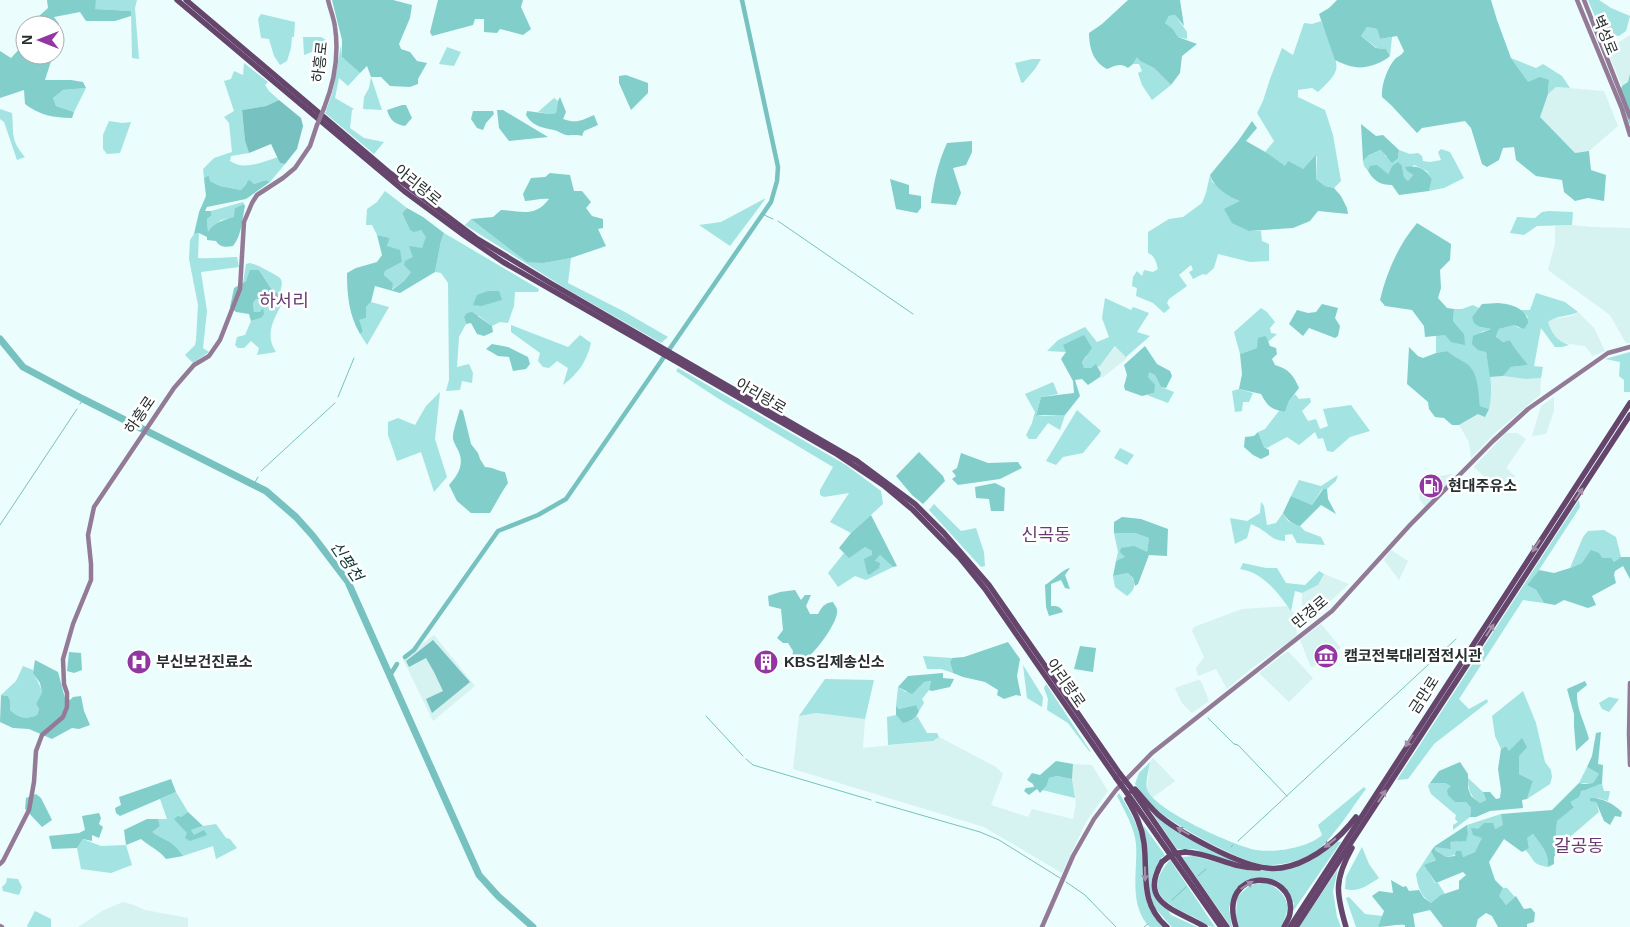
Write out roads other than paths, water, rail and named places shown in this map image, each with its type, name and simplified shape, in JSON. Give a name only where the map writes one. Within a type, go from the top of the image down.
[{"type":"highway","name":"아리랑로","points":[[177,0],[404,191],[434,214],[503,262],[653,345]]},
{"type":"highway","name":"아리랑로","points":[[186,0],[390,173],[449,219],[498,252],[835,453],[882,485],[913,510],[942,538],[985,589],[1118,776],[1221,927]]},
{"type":"highway","name":"금만로","points":[[1290,927],[1364,810],[1630,403]]},
{"type":"highway","name":"금만로","points":[[1296,927],[1630,415]]},
{"type":"highway","points":[[1167,927],[1150,906],[1146,887],[1144,843],[1141,826],[1126,798],[1129,792],[1135,789],[1156,812],[1176,827],[1219,852],[1266,868]]},
{"type":"highway","name":"아리랑로","points":[[1129,792],[1228,927]]},
{"type":"highway","points":[[1205,927],[1192,919],[1172,911],[1163,905],[1157,896],[1154,888],[1156,874],[1162,862],[1172,854],[1198,853],[1246,868],[1289,866],[1317,854],[1345,832],[1362,810],[1364,810]]},
{"type":"highway","points":[[1346,927],[1339,907],[1338,888],[1344,864],[1358,838],[1356,836]]},
{"type":"highway","points":[[1236,927],[1232,916],[1233,899],[1241,887],[1259,879],[1277,884],[1288,897],[1290,913],[1284,927]]},
{"type":"street","name":"하흥로","points":[[0,864],[29,810],[34,782],[36,751],[42,735],[63,717],[67,707],[63,659],[73,624],[91,580],[88,535],[94,507],[174,388],[194,365],[209,356],[220,340],[240,288],[244,222],[252,203],[257,195],[294,168],[310,146],[330,93],[336,62],[335,25],[328,0]]},
{"type":"street","name":"벽성로","points":[[1577,0],[1622,109],[1630,135]]},
{"type":"street","name":"벽성로","points":[[1584,0],[1630,117]]},
{"type":"street","name":"만경로","points":[[1042,927],[1073,856],[1094,819],[1116,790],[1152,754],[1332,612],[1410,525],[1493,441],[1528,410],[1608,353],[1630,347]]},
{"type":"street","points":[[1630,683],[1630,765]]},
{"type":"waterway","points":[[405,657],[414,650],[498,531],[538,515],[566,499],[771,202],[777,181],[778,167],[742,0]]},
{"type":"waterway","points":[[762,214],[773,219]]},
{"type":"waterway","points":[[778,221],[913,314]]},
{"type":"waterway","name":"신평천","points":[[0,339],[23,367],[266,491],[296,517],[348,582],[479,875],[498,896],[533,927]]},
{"type":"waterway","points":[[338,397],[354,358]]},
{"type":"waterway","name":"신평천","points":[[80,404],[83,399]]},
{"type":"waterway","points":[[261,471],[335,403]]},
{"type":"waterway","points":[[0,525],[77,409]]},
{"type":"waterway","points":[[254,484],[258,477]]},
{"type":"waterway","points":[[1238,841],[1456,639]]},
{"type":"waterway","points":[[389,677],[397,664]]},
{"type":"waterway","points":[[706,716],[743,756]]},
{"type":"waterway","points":[[1208,718],[1234,744],[1238,745],[1287,796]]},
{"type":"waterway","points":[[746,759],[753,765],[871,800]]},
{"type":"waterway","points":[[876,802],[980,832],[999,840],[1060,878]]},
{"type":"waterway","points":[[1198,876],[1206,869]]},
{"type":"waterway","points":[[1066,882],[1085,895],[1116,927]]},
{"type":"waterway","points":[[1172,900],[1186,887]]},
{"type":"waterway","points":[[1144,927],[1148,924]]},
{"type":"place","name":"현대주유소","points":[[1431,486]]},
{"type":"place","name":"캠코전북대리점전시관","points":[[1326,656]]},
{"type":"place","name":"부신보건진료소","points":[[139,662]]},
{"type":"place","name":"KBS김제송신소","points":[[766,662]]},
{"type":"district","name":"하서리","points":[[284,301]]},
{"type":"district","name":"신곡동","points":[[1046,535]]},
{"type":"district","name":"갈공동","points":[[1579,846]]}]
